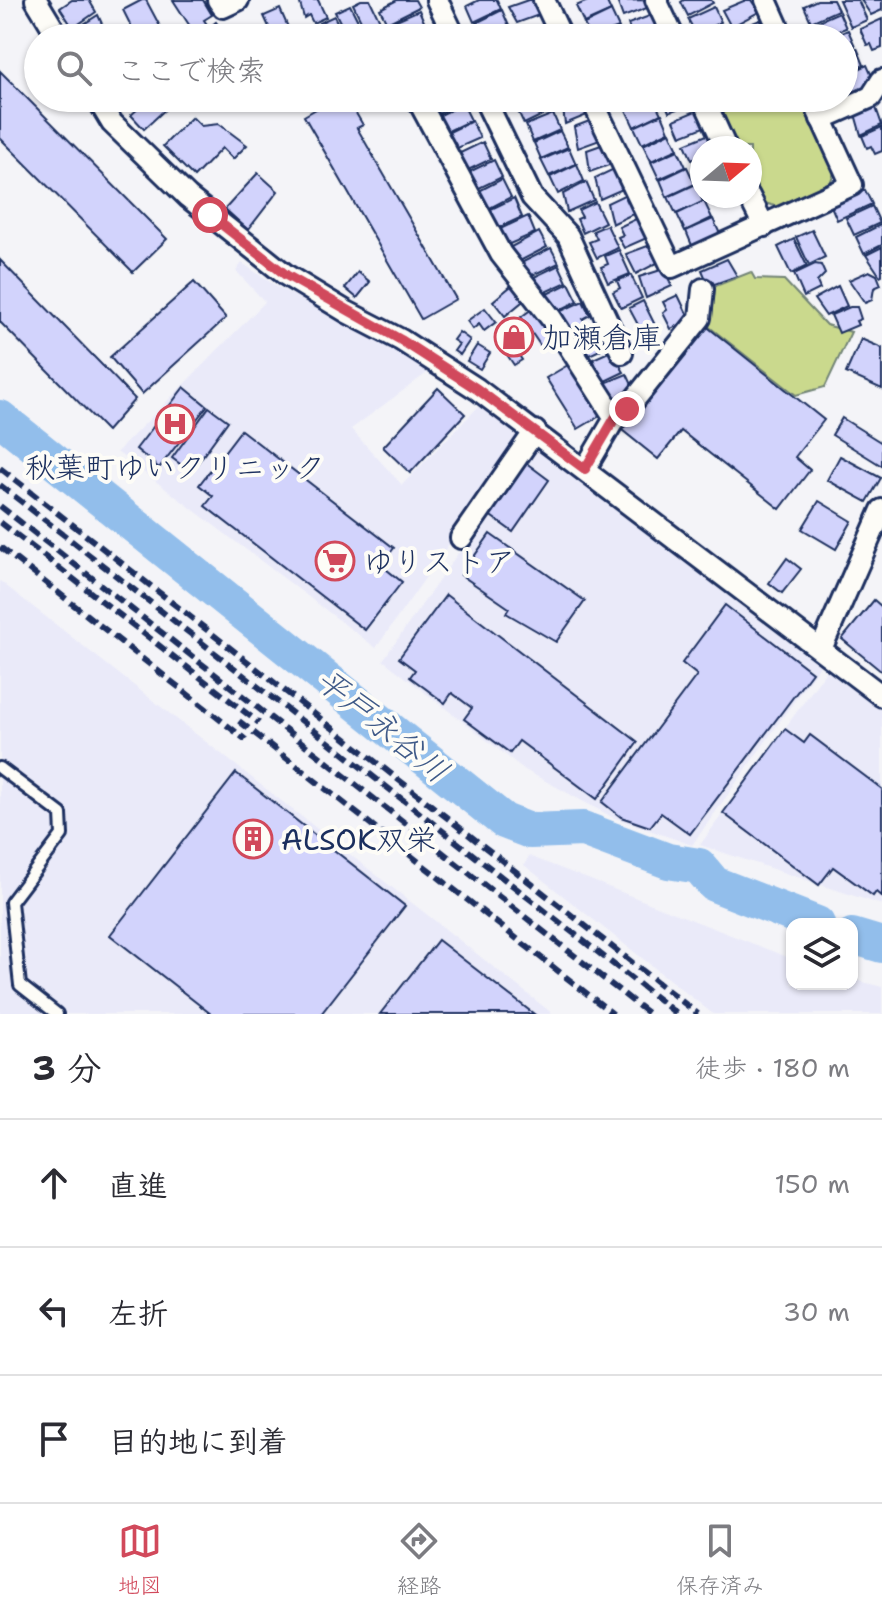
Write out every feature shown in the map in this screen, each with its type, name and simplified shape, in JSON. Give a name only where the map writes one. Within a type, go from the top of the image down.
[{"type":"street","points":[[36,0],[51,24]]},
{"type":"street","points":[[218,0],[223,7],[238,0]]},
{"type":"street","points":[[437,0],[448,24]]},
{"type":"street","points":[[544,0],[555,24]]},
{"type":"street","points":[[656,0],[667,24]]},
{"type":"street","points":[[766,0],[777,24]]},
{"type":"street","points":[[858,103],[871,97],[882,80]]},
{"type":"street","points":[[105,112],[112,123],[188,197],[286,275],[401,340],[535,431],[882,696]]},
{"type":"street","points":[[425,112],[501,254],[551,318],[615,418]]},
{"type":"street","points":[[491,112],[532,197],[568,236],[622,353]]},
{"type":"street","points":[[598,112],[672,267],[852,185],[818,112]]},
{"type":"street","points":[[709,112],[720,136]]},
{"type":"street","points":[[821,119],[837,112]]},
{"type":"street","points":[[755,208],[764,226]]},
{"type":"street","points":[[585,469],[615,418],[627,409],[700,318],[703,289]]},
{"type":"street","points":[[461,538],[535,431]]},
{"type":"street","points":[[821,649],[882,510]]},
{"type":"lane","points":[[0,768],[61,814],[62,835],[11,902],[20,985],[57,1014]]},
{"type":"shaded area","points":[[242,263],[276,286],[431,370],[351,429],[402,485],[481,404],[522,440],[376,648],[117,452],[265,302],[236,271]]},
{"type":"shaded area","points":[[535,444],[820,665],[692,845],[612,817],[525,770],[383,660]]},
{"type":"shaded area","points":[[0,581],[439,924],[553,1014],[0,1014]]},
{"type":"shaded area","points":[[830,666],[882,709],[882,905],[700,845]]},
{"type":"shaded area","points":[[529,856],[786,957],[786,990],[858,990],[858,981],[882,987],[882,1014],[713,1014],[524,865]]},
{"type":"green space","points":[[724,112],[808,112],[835,170],[830,183],[781,208],[765,203],[762,197],[762,136],[732,136],[720,114]]},
{"type":"green space","points":[[751,272],[755,279],[784,280],[826,325],[851,332],[825,387],[796,395],[703,322],[708,289]]},
{"type":"building","points":[[72,0],[89,0],[96,12],[79,24],[70,24],[60,8]]},
{"type":"building","points":[[146,0],[159,24],[130,24],[123,10]]},
{"type":"building","points":[[173,0],[203,0],[212,15],[204,20],[207,24],[189,24]]},
{"type":"building","points":[[299,0],[318,0],[326,17],[313,23],[309,15],[304,18]]},
{"type":"building","points":[[370,0],[382,24],[363,24],[353,4]]},
{"type":"building","points":[[397,0],[415,0],[419,7],[387,23],[380,9]]},
{"type":"building","points":[[479,0],[497,0],[501,9],[474,22],[467,6]]},
{"type":"building","points":[[534,0],[539,15],[517,23],[508,7]]},
{"type":"building","points":[[590,0],[606,0],[611,11],[584,23],[576,6]]},
{"type":"building","points":[[644,0],[647,8],[623,17],[617,1]]},
{"type":"building","points":[[711,0],[713,3],[688,16],[681,2]]},
{"type":"building","points":[[751,0],[759,12],[737,24],[729,24],[722,10]]},
{"type":"building","points":[[817,0],[833,0],[838,10],[811,22],[804,6]]},
{"type":"building","points":[[839,0],[858,0],[867,20],[850,24]]},
{"type":"building","points":[[861,0],[882,0],[882,10],[871,15]]},
{"type":"building","points":[[350,5],[360,24],[341,24],[335,12]]},
{"type":"building","points":[[714,7],[721,22],[691,24],[688,19]]},
{"type":"building","points":[[280,9],[287,24],[268,24],[264,16]]},
{"type":"building","points":[[419,10],[425,24],[387,24]]},
{"type":"building","points":[[502,10],[508,24],[476,24]]},
{"type":"building","points":[[611,11],[617,24],[584,24]]},
{"type":"building","points":[[839,12],[844,24],[812,24]]},
{"type":"building","points":[[98,15],[102,24],[84,24]]},
{"type":"building","points":[[652,15],[655,24],[628,24]]},
{"type":"building","points":[[334,16],[338,24],[319,24]]},
{"type":"building","points":[[882,19],[882,48],[874,51],[871,44],[867,45],[860,29]]},
{"type":"building","points":[[858,50],[864,65],[858,68]]},
{"type":"building","points":[[867,65],[871,74],[866,88],[858,92],[858,69]]},
{"type":"building","points":[[0,71],[24,95],[24,112],[41,112],[167,239],[133,272],[0,138]]},
{"type":"building","points":[[875,105],[882,125],[861,135],[855,114]]},
{"type":"building","points":[[134,112],[162,112],[144,129],[131,115]]},
{"type":"building","points":[[311,112],[355,112],[363,125],[357,128],[456,299],[421,319],[304,116]]},
{"type":"building","points":[[446,112],[467,112],[471,120],[444,133],[436,117]]},
{"type":"building","points":[[518,112],[549,112],[524,124]]},
{"type":"building","points":[[563,112],[586,112],[587,115],[565,124]]},
{"type":"building","points":[[627,112],[660,112],[661,114],[634,127]]},
{"type":"building","points":[[699,112],[704,127],[681,136],[674,120]]},
{"type":"building","points":[[553,114],[560,130],[533,142],[526,125]]},
{"type":"building","points":[[662,114],[669,131],[642,144],[634,127]]},
{"type":"building","points":[[192,117],[201,126],[219,124],[247,145],[233,159],[222,148],[194,177],[163,146]]},
{"type":"building","points":[[592,120],[600,140],[578,148],[574,127]]},
{"type":"building","points":[[472,121],[480,138],[453,150],[445,134]]},
{"type":"building","points":[[882,127],[882,151],[875,154],[871,146],[867,148],[862,136]]},
{"type":"building","points":[[560,131],[568,147],[541,159],[534,143]]},
{"type":"building","points":[[670,132],[678,149],[651,161],[643,145]]},
{"type":"building","points":[[483,142],[491,159],[464,172],[456,155]]},
{"type":"building","points":[[604,144],[612,164],[590,172],[587,150]]},
{"type":"building","points":[[569,148],[576,164],[549,176],[541,160]]},
{"type":"building","points":[[678,150],[686,167],[659,179],[651,162]]},
{"type":"building","points":[[494,160],[502,177],[475,190],[467,173]]},
{"type":"building","points":[[577,164],[584,181],[558,194],[550,177]]},
{"type":"building","points":[[687,167],[690,173],[690,186],[667,197],[660,180]]},
{"type":"building","points":[[616,168],[625,188],[600,199],[595,178]]},
{"type":"building","points":[[258,173],[278,191],[248,230],[225,209]]},
{"type":"building","points":[[502,179],[511,197],[488,209],[479,191]]},
{"type":"building","points":[[586,182],[594,200],[567,212],[563,194]]},
{"type":"building","points":[[690,187],[690,208],[676,214],[668,197]]},
{"type":"building","points":[[865,190],[872,204],[837,220],[831,206]]},
{"type":"building","points":[[628,193],[637,212],[612,224],[607,203]]},
{"type":"building","points":[[514,198],[522,217],[498,228],[489,210]]},
{"type":"building","points":[[595,202],[605,222],[583,233],[577,219],[582,217],[578,210]]},
{"type":"building","points":[[872,206],[880,223],[854,235],[846,218]]},
{"type":"building","points":[[690,208],[707,208],[712,218],[685,231],[677,214]]},
{"type":"building","points":[[528,216],[535,233],[505,246],[498,230]]},
{"type":"building","points":[[640,217],[649,237],[624,248],[618,237],[623,235],[619,227]]},
{"type":"building","points":[[713,219],[721,236],[693,248],[686,231]]},
{"type":"building","points":[[882,224],[882,245],[864,254],[856,237]]},
{"type":"building","points":[[607,225],[618,248],[597,258],[589,242],[597,239],[593,231]]},
{"type":"building","points":[[812,230],[825,257],[809,265],[796,237]]},
{"type":"building","points":[[539,232],[547,247],[516,263],[509,248]]},
{"type":"building","points":[[794,239],[807,266],[791,274],[778,247]]},
{"type":"building","points":[[653,244],[661,261],[636,274],[626,254]]},
{"type":"building","points":[[882,247],[882,275],[880,276],[866,255]]},
{"type":"building","points":[[551,248],[559,263],[528,277],[521,263]]},
{"type":"building","points":[[619,250],[630,274],[608,283],[601,267],[608,264],[605,256]]},
{"type":"building","points":[[727,259],[737,276],[709,286],[702,270]]},
{"type":"building","points":[[0,260],[135,399],[107,431],[0,322]]},
{"type":"building","points":[[815,264],[821,265],[825,274],[817,282],[820,289],[804,297],[794,274]]},
{"type":"building","points":[[559,265],[567,282],[541,294],[534,277]]},
{"type":"building","points":[[664,269],[672,286],[646,298],[639,277]]},
{"type":"building","points":[[869,271],[877,275],[881,285],[874,288],[872,300],[865,303],[849,280]]},
{"type":"building","points":[[358,272],[370,282],[357,298],[345,288]]},
{"type":"building","points":[[631,275],[642,298],[621,308],[613,292],[620,288],[617,281]]},
{"type":"building","points":[[194,282],[226,318],[142,394],[110,357]]},
{"type":"building","points":[[516,282],[528,297],[505,316],[493,301]]},
{"type":"building","points":[[569,283],[578,301],[554,313],[545,295]]},
{"type":"building","points":[[838,286],[847,306],[826,316],[814,299]]},
{"type":"building","points":[[678,295],[690,320],[671,329],[663,313],[667,310],[663,302]]},
{"type":"building","points":[[583,301],[590,315],[583,319],[586,325],[569,333],[559,312]]},
{"type":"building","points":[[643,301],[657,329],[644,336],[629,308]]},
{"type":"building","points":[[536,306],[557,337],[542,348],[521,317]]},
{"type":"building","points":[[857,307],[861,319],[856,321],[858,325],[839,333],[831,315]]},
{"type":"building","points":[[485,308],[496,322],[484,331],[479,324],[473,329],[467,321]]},
{"type":"building","points":[[595,323],[602,338],[596,341],[600,350],[585,357],[573,333]]},
{"type":"building","points":[[705,325],[824,420],[795,457],[810,470],[780,509],[681,431],[658,459],[622,430]]},
{"type":"building","points":[[512,330],[525,349],[518,354],[522,360],[514,365],[497,340]]},
{"type":"building","points":[[459,332],[470,340],[460,355],[454,351],[459,344],[453,340]]},
{"type":"building","points":[[861,339],[882,348],[882,389],[846,373]]},
{"type":"building","points":[[477,345],[490,353],[480,369],[467,361]]},
{"type":"building","points":[[611,351],[624,372],[603,382],[593,359]]},
{"type":"building","points":[[573,362],[605,413],[578,429],[546,378]]},
{"type":"building","points":[[627,374],[634,389],[626,398],[614,403],[605,383]]},
{"type":"building","points":[[184,387],[207,406],[159,468],[136,449]]},
{"type":"building","points":[[438,388],[465,414],[410,473],[383,447]]},
{"type":"building","points":[[209,407],[228,421],[191,472],[172,458]]},
{"type":"building","points":[[842,418],[882,443],[882,466],[832,435]]},
{"type":"building","points":[[241,430],[394,548],[381,565],[402,582],[365,630],[205,506],[213,496],[199,485]]},
{"type":"building","points":[[840,456],[881,478],[867,502],[827,480]]},
{"type":"building","points":[[525,462],[549,480],[513,532],[488,514]]},
{"type":"building","points":[[819,501],[852,521],[836,549],[802,529]]},
{"type":"building","points":[[490,534],[585,601],[556,642],[506,613],[509,608],[461,575]]},
{"type":"building","points":[[787,558],[801,569],[782,593],[769,583]]},
{"type":"building","points":[[446,595],[638,742],[597,799],[519,741],[510,753],[464,719],[472,708],[452,693],[445,703],[410,677],[415,670],[399,658]]},
{"type":"building","points":[[874,600],[882,607],[882,672],[842,639]]},
{"type":"building","points":[[725,605],[812,672],[690,834],[661,813],[650,827],[621,817],[602,802],[697,675],[682,663]]},
{"type":"building","points":[[785,729],[804,743],[810,735],[882,789],[882,897],[876,892],[873,896],[833,867],[819,885],[723,813]]},
{"type":"building","name":"ALSOK双栄","points":[[236,773],[405,906],[321,1014],[211,1014],[110,935]]},
{"type":"building","points":[[438,940],[534,1014],[380,1014]]},
{"type":"waterway","name":"平戸永谷川","points":[[0,418],[504,821],[530,831],[583,829],[668,861],[699,866],[714,884],[802,918]]},
{"type":"waterway","name":"平戸永谷川","points":[[858,938],[882,945]]},
{"type":"railway","points":[[0,468],[698,1014]]},
{"type":"railway","points":[[0,485],[677,1014]]},
{"type":"railway","points":[[0,506],[649,1014]]},
{"type":"railway","points":[[0,522],[259,723]]},
{"type":"railway","points":[[0,547],[246,740]]},
{"type":"railway","points":[[239,721],[613,1014]]},
{"type":"place","name":"加瀬倉庫","points":[[514,337]]},
{"type":"place","name":"秋葉町ゆいクリニック","points":[[175,424]]},
{"type":"place","name":"ゆりストア","points":[[335,561]]},
{"type":"place","name":"ALSOK双栄","points":[[253,839]]},
{"type":"route","points":[[210,215],[286,275],[401,340],[477,389],[585,469],[615,418],[627,409]]}]
